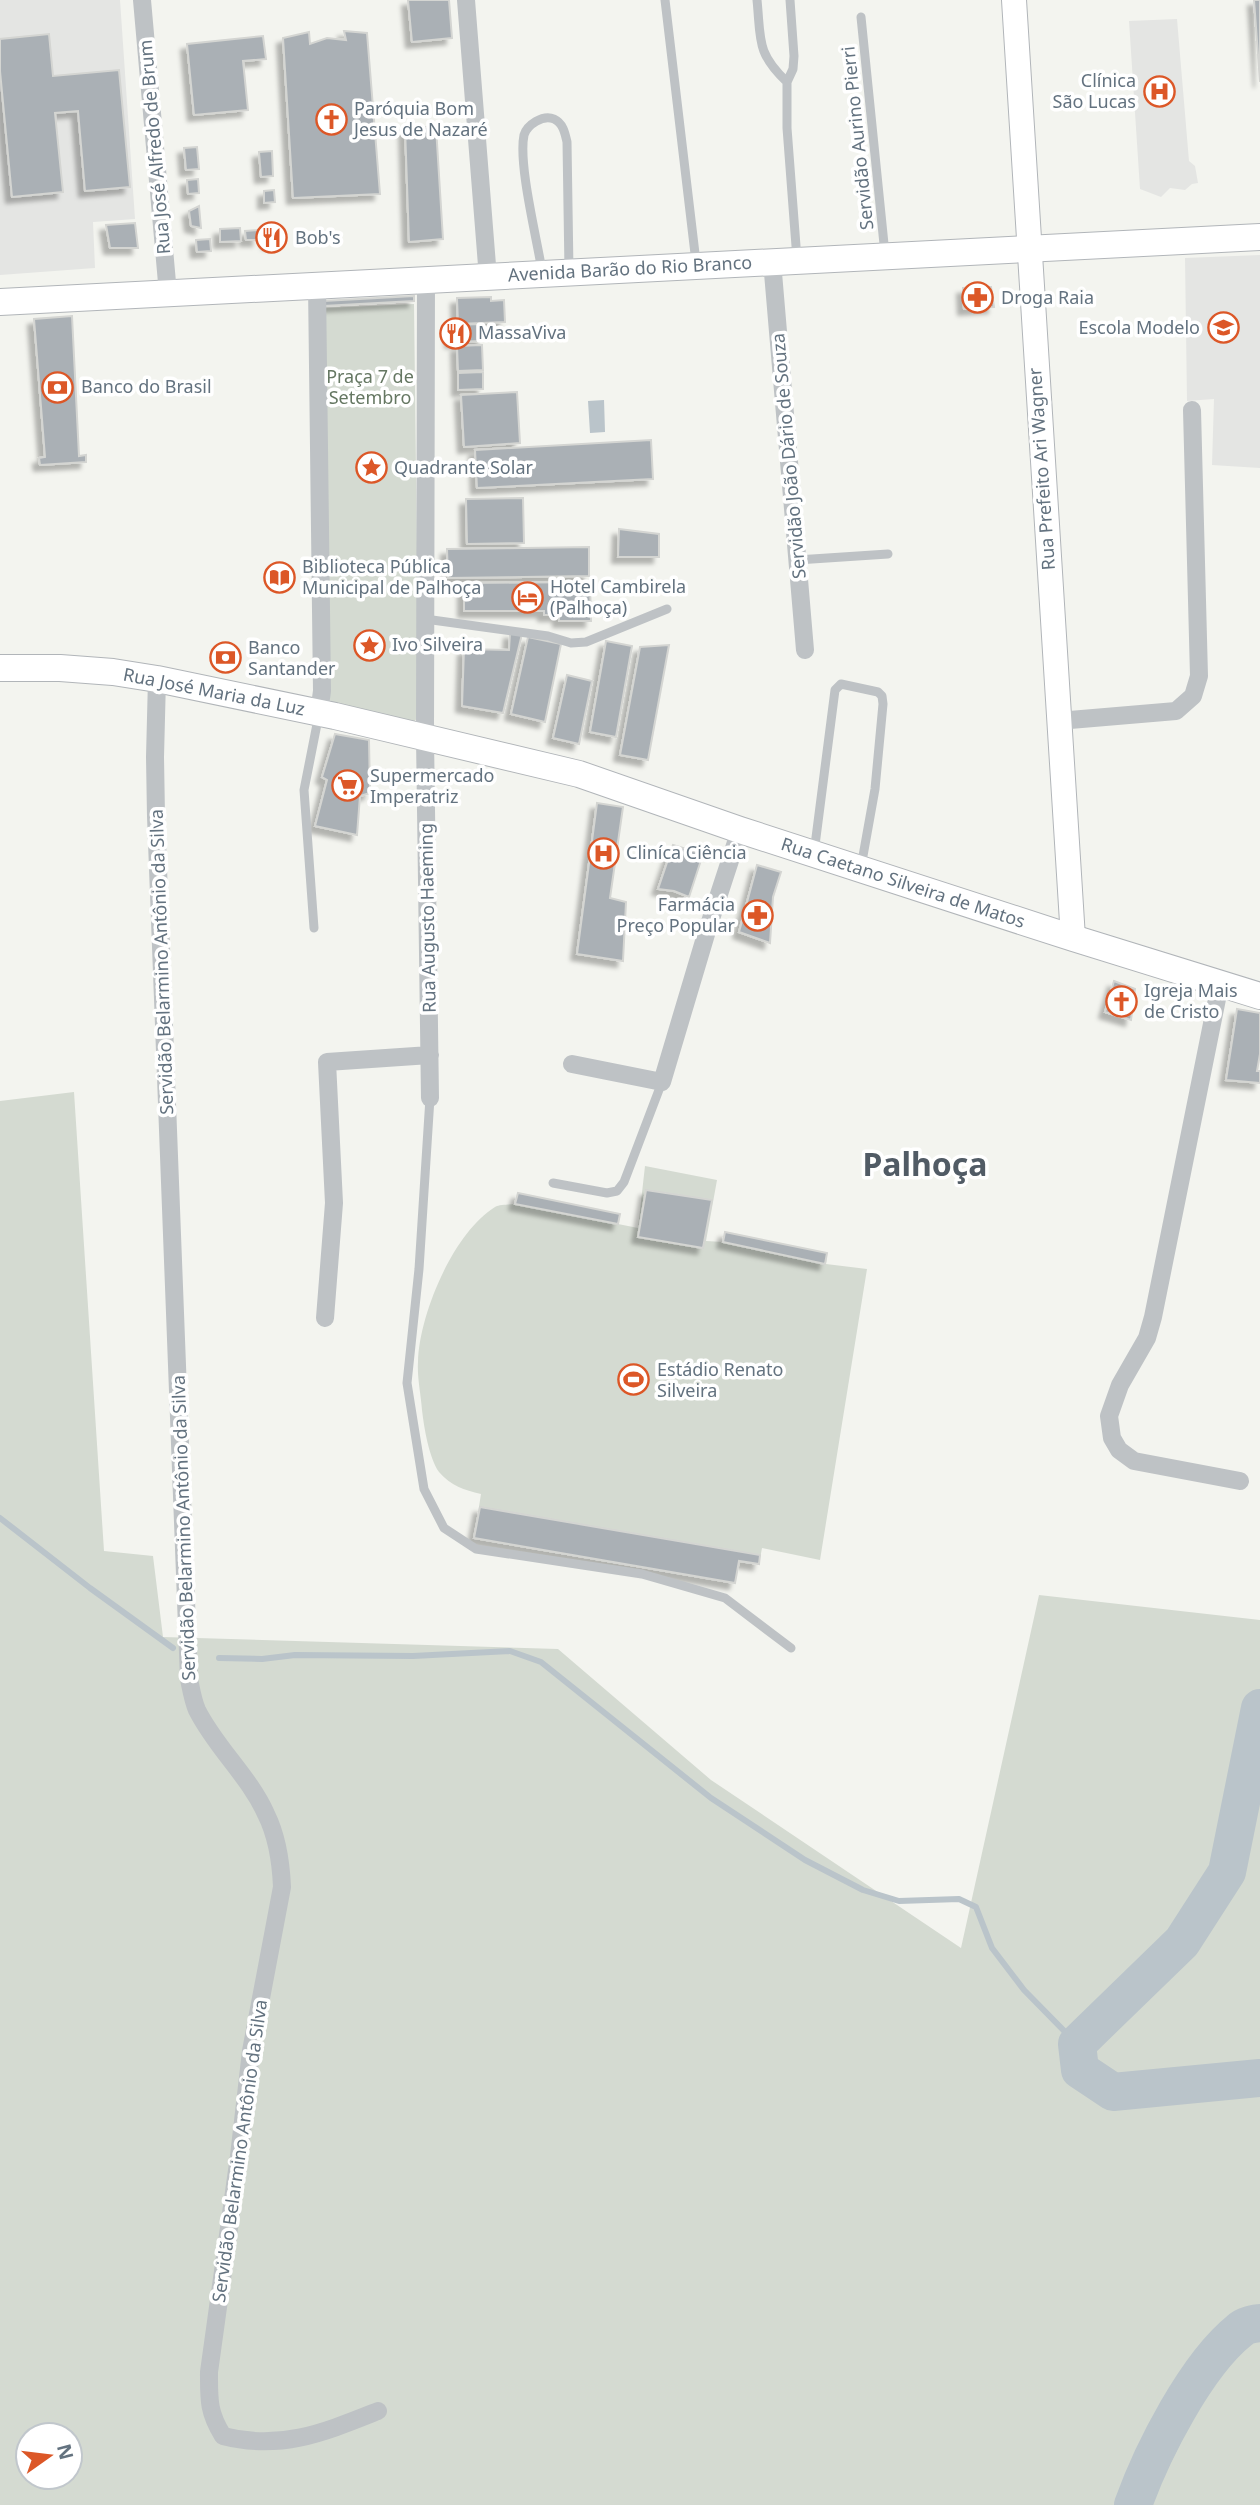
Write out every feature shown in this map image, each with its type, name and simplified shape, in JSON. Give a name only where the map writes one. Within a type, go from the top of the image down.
[{"type":"main road","name":"Avenida Barão do Rio Branco","points":[[0,302],[1260,237]]},
{"type":"main road","name":"Rua José Maria da Luz","points":[[0,668],[61,668],[157,679],[425,737]]},
{"type":"main road","name":"Rua Caetano Silveira de Matos","points":[[425,737],[579,774],[740,830],[1260,996]]},
{"type":"street","name":"Rua José Alfredo de Brum","points":[[142,0],[168,294]]},
{"type":"street","points":[[466,0],[488,278]]},
{"type":"street","name":"Rua Prefeito Ari Wagner","points":[[1013,0],[1073,938]]},
{"type":"street","name":"Servidão João Dário de Souza","points":[[785,261],[797,560],[805,650]]},
{"type":"street","points":[[425,737],[426,279]]},
{"type":"street","points":[[317,285],[322,678],[319,713]]},
{"type":"street","points":[[1058,721],[1175,711],[1193,696],[1199,676],[1192,410]]},
{"type":"street","name":"Servidão Belarmino Antônio da Silva","points":[[157,679],[156,816],[189,1679],[196,1709],[267,1815],[281,1864],[282,1887],[251,2051],[209,2372],[208,2400],[212,2418],[223,2436],[247,2442],[297,2440],[378,2411]]},
{"type":"street","name":"Rua Augusto Haeming","points":[[425,737],[430,1098]]},
{"type":"street","points":[[572,1064],[662,1082],[706,931],[740,830]]},
{"type":"street","points":[[1220,984],[1153,1317],[1147,1338],[1120,1385],[1109,1416],[1112,1438],[1119,1450],[1134,1461],[1240,1481]]},
{"type":"street","points":[[326,1318],[334,1203],[327,1062],[430,1055]]},
{"type":"lane","points":[[665,0],[696,265]]},
{"type":"lane","points":[[757,0],[763,52],[771,67],[787,82]]},
{"type":"lane","points":[[785,261],[787,82],[793,69],[789,0]]},
{"type":"lane","name":"Servidão Aurino Pierri","points":[[861,17],[885,256]]},
{"type":"lane","points":[[546,117],[555,119],[563,127],[567,142],[556,274],[525,169],[523,139],[526,129],[546,117]]},
{"type":"lane","points":[[797,560],[888,554]]},
{"type":"lane","points":[[425,619],[548,636],[571,643],[586,642],[667,608]]},
{"type":"lane","points":[[814,854],[835,690],[841,684],[878,692],[882,696],[883,704],[876,789],[860,869]]},
{"type":"lane","points":[[314,928],[304,790],[319,713]]},
{"type":"lane","points":[[553,1183],[607,1194],[617,1191],[624,1182],[662,1082]]},
{"type":"lane","points":[[430,1098],[419,1269],[407,1383],[424,1489],[444,1528],[476,1549],[642,1574],[725,1598],[791,1648]]},
{"type":"shaded area","points":[[0,0],[120,0],[135,219],[93,222],[95,268],[0,275]]},
{"type":"shaded area","name":"Clínica São Lucas","points":[[1177,19],[1189,161],[1195,166],[1198,183],[1185,190],[1170,188],[1161,197],[1140,189],[1129,21]]},
{"type":"shaded area","name":"Escola Modelo","points":[[1260,255],[1260,468],[1212,465],[1214,399],[1187,401],[1185,258]]},
{"type":"shaded area","points":[[604,400],[605,432],[590,433],[588,401]]},
{"type":"green space","name":"Praça 7 de Setembro","points":[[414,304],[419,717],[411,724],[334,708],[328,696],[323,308]]},
{"type":"green space","points":[[74,1092],[104,1551],[153,1556],[163,1637],[558,1649],[711,1780],[961,1948],[1039,1595],[1260,1620],[1260,2505],[0,2505],[0,1101]]},
{"type":"green space","name":"Estádio Renato Silveira","points":[[645,1166],[717,1180],[706,1241],[723,1242],[725,1232],[827,1253],[826,1264],[867,1269],[820,1560],[762,1548],[759,1564],[739,1561],[735,1583],[474,1538],[481,1494],[453,1484],[435,1466],[422,1410],[418,1368],[420,1343],[441,1277],[465,1236],[495,1207],[515,1204],[518,1193],[620,1214],[618,1224],[638,1228]]},
{"type":"building","points":[[408,0],[449,0],[452,38],[412,42]]},
{"type":"building","points":[[1254,0],[1260,0],[1260,82]]},
{"type":"building","name":"Paróquia Bom Jesus de Nazaré","points":[[344,31],[367,33],[380,194],[293,198],[283,38],[309,32],[310,44],[327,38],[346,40]]},
{"type":"building","points":[[49,34],[53,76],[119,70],[130,187],[85,191],[78,111],[55,113],[63,192],[12,197],[0,71],[0,39]]},
{"type":"building","points":[[263,36],[266,59],[243,61],[248,110],[194,115],[187,44]]},
{"type":"building","points":[[405,127],[436,127],[443,239],[409,242]]},
{"type":"building","points":[[197,147],[199,169],[186,170],[184,148]]},
{"type":"building","points":[[272,151],[273,176],[261,177],[259,152]]},
{"type":"building","points":[[198,179],[199,193],[188,194],[187,180]]},
{"type":"building","points":[[274,190],[275,202],[264,203],[264,191]]},
{"type":"building","points":[[199,206],[201,228],[191,226],[189,211]]},
{"type":"building","points":[[135,223],[138,248],[110,248],[106,225]]},
{"type":"building","points":[[240,228],[241,241],[220,242],[220,229]]},
{"type":"building","points":[[258,230],[258,240],[246,240],[245,231]]},
{"type":"building","name":"Bob's","points":[[276,233],[276,243],[268,243],[268,234]]},
{"type":"building","points":[[210,239],[211,251],[197,252],[196,240]]},
{"type":"building","name":"Droga Raia","points":[[991,287],[994,307],[964,309],[963,288]]},
{"type":"building","points":[[414,296],[414,301],[323,306],[323,301]]},
{"type":"building","points":[[491,297],[491,301],[504,300],[505,322],[458,324],[457,298]]},
{"type":"building","name":"Banco do Brasil","points":[[72,316],[79,456],[86,455],[86,462],[40,465],[39,458],[45,457],[34,319]]},
{"type":"building","points":[[482,324],[483,341],[451,342],[451,325]]},
{"type":"building","points":[[482,345],[483,370],[458,371],[457,346]]},
{"type":"building","points":[[483,372],[483,389],[458,390],[458,373]]},
{"type":"building","points":[[517,392],[520,443],[464,447],[461,395]]},
{"type":"building","points":[[651,440],[653,479],[477,488],[475,450]]},
{"type":"building","points":[[523,498],[524,543],[467,544],[466,499]]},
{"type":"building","points":[[619,529],[659,534],[659,557],[618,557]]},
{"type":"building","points":[[589,547],[589,576],[448,578],[447,549]]},
{"type":"building","name":"Hotel Cambirela (Palhoça)","points":[[590,582],[591,621],[559,621],[559,615],[544,615],[544,611],[464,611],[464,583]]},
{"type":"building","points":[[510,633],[522,634],[503,713],[462,706],[464,649],[509,650]]},
{"type":"building","points":[[528,637],[561,644],[545,722],[511,714]]},
{"type":"building","points":[[606,641],[632,646],[616,737],[590,732]]},
{"type":"building","points":[[669,645],[648,760],[620,755],[640,647]]},
{"type":"building","points":[[567,675],[592,681],[579,744],[553,738]]},
{"type":"building","name":"Supermercado Imperatriz","points":[[335,734],[369,740],[370,793],[360,796],[357,835],[315,826],[327,780],[322,777]]},
{"type":"building","name":"Cliníca Ciência","points":[[597,803],[623,807],[610,898],[626,902],[623,961],[577,954]]},
{"type":"building","points":[[673,845],[703,854],[689,897],[658,889]]},
{"type":"building","name":"Farmácia Preço Popular","points":[[757,865],[781,872],[773,897],[770,943],[739,932]]},
{"type":"building","name":"Igreja Mais de Cristo","points":[[1114,981],[1135,989],[1131,1020],[1105,1012]]},
{"type":"building","points":[[1237,1009],[1260,1013],[1260,1054],[1257,1071],[1260,1071],[1260,1083],[1226,1080]]},
{"type":"building","points":[[646,1190],[712,1200],[703,1248],[638,1237]]},
{"type":"building","points":[[518,1193],[620,1214],[618,1224],[515,1204]]},
{"type":"building","points":[[725,1232],[827,1253],[825,1264],[723,1242]]},
{"type":"building","points":[[480,1507],[760,1555],[759,1564],[739,1561],[735,1583],[474,1538]]},
{"type":"waterway","points":[[0,1518],[173,1648]]},
{"type":"waterway","points":[[219,1658],[262,1659],[295,1655],[413,1656],[510,1651],[541,1662],[711,1798],[805,1860],[863,1890],[899,1901],[959,1899],[976,1907],[992,1948],[1024,1990],[1077,2044]]},
{"type":"waterway","points":[[1260,1708],[1227,1872],[1182,1942],[1077,2044],[1080,2070],[1113,2092],[1260,2078]]},
{"type":"waterway","points":[[1133,2505],[1177,2411],[1207,2365],[1240,2330],[1260,2323]]},
{"type":"place","name":"Clínica São Lucas","points":[[1159,91]]},
{"type":"place","name":"Paróquia Bom Jesus de Nazaré","points":[[331,119]]},
{"type":"place","name":"Bob's","points":[[272,238]]},
{"type":"place","name":"Droga Raia","points":[[978,298]]},
{"type":"place","name":"Escola Modelo","points":[[1223,328]]},
{"type":"place","name":"MassaViva","points":[[455,333]]},
{"type":"place","name":"Banco do Brasil","points":[[58,387]]},
{"type":"place","name":"Quadrante Solar","points":[[371,468]]},
{"type":"place","name":"Biblioteca Pública Municipal de Palhoça","points":[[279,577]]},
{"type":"place","name":"Hotel Cambirela (Palhoça)","points":[[527,597]]},
{"type":"place","name":"Ivo Silveira","points":[[369,645]]},
{"type":"place","name":"Banco Santander","points":[[225,658]]},
{"type":"place","name":"Supermercado Imperatriz","points":[[347,786]]},
{"type":"place","name":"Cliníca Ciência","points":[[603,853]]},
{"type":"place","name":"Farmácia Preço Popular","points":[[758,915]]},
{"type":"place","name":"Igreja Mais de Cristo","points":[[1121,1001]]},
{"type":"place","name":"Estádio Renato Silveira","points":[[634,1380]]},
{"type":"district","name":"Palhoça","points":[[925,1165]]}]
